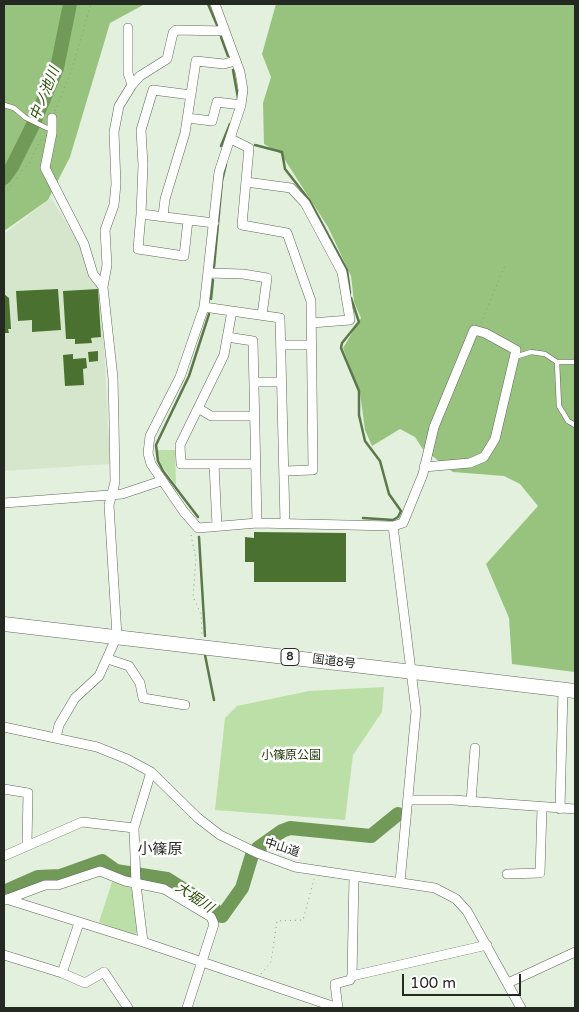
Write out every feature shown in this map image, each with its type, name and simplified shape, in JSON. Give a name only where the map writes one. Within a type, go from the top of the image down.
[{"type":"highway","name":"国道8号","points":[[4,624],[569,691]]},
{"type":"street","points":[[215,4],[240,72],[243,90],[241,105],[219,172],[204,307],[180,377],[150,436],[148,453],[151,464],[161,481],[198,528],[256,523],[393,526],[403,523],[424,467],[434,427],[474,330],[516,350],[495,439],[484,457],[470,463],[424,467]]},
{"type":"street","points":[[219,4],[220,14]]},
{"type":"street","points":[[128,28],[128,73],[132,85]]},
{"type":"street","points":[[56,738],[59,725],[75,698],[99,676],[117,636],[110,494],[115,482],[113,378],[103,287],[107,265],[105,230],[114,204],[116,184],[114,132],[119,106],[140,76],[167,60],[173,33],[176,30],[225,31]]},
{"type":"street","points":[[163,216],[165,199],[185,133],[196,61],[224,64],[235,61]]},
{"type":"street","points":[[188,220],[184,256],[138,249],[143,165],[141,130],[153,90],[191,95]]},
{"type":"street","points":[[188,118],[212,121],[217,102],[241,105]]},
{"type":"street","points":[[52,118],[52,133],[45,168],[84,244],[93,274],[103,287]]},
{"type":"street","points":[[231,139],[249,148],[242,225],[286,233],[311,301],[313,470],[284,471]]},
{"type":"street","points":[[246,182],[291,188],[305,203],[342,272],[350,320],[311,323]]},
{"type":"street","points":[[141,214],[214,223]]},
{"type":"street","points":[[208,274],[243,274],[267,278],[262,316]]},
{"type":"street","points":[[204,307],[280,318],[285,523]]},
{"type":"street","points":[[232,311],[224,355],[180,445],[181,464],[255,464]]},
{"type":"street","points":[[227,337],[253,342],[256,523]]},
{"type":"street","points":[[280,345],[311,345]]},
{"type":"street","points":[[254,382],[282,382]]},
{"type":"street","points":[[198,408],[211,416],[254,416]]},
{"type":"street","points":[[214,464],[217,526]]},
{"type":"street","points":[[4,503],[122,494],[161,481]]},
{"type":"street","points":[[393,526],[409,671],[416,711],[400,882]]},
{"type":"street","points":[[108,659],[129,666],[140,683],[143,698],[185,705]]},
{"type":"street","points":[[560,809],[569,691]]},
{"type":"street","name":"中山道","points":[[4,727],[117,754],[151,772],[198,818],[220,835],[254,852],[295,866],[435,888],[456,899],[467,911],[521,1008]]},
{"type":"street","points":[[471,802],[475,748]]},
{"type":"street","points":[[143,942],[136,882],[134,828],[151,772]]},
{"type":"street","points":[[4,789],[28,793],[28,844]]},
{"type":"street","points":[[408,800],[575,809]]},
{"type":"street","points":[[507,874],[540,873],[542,808]]},
{"type":"street","points":[[4,856],[82,822],[134,828]]},
{"type":"street","points":[[5,900],[44,885],[58,885],[100,871],[164,889],[211,917],[214,924],[187,1008]]},
{"type":"street","points":[[5,900],[143,942],[338,1008],[335,984],[350,980],[352,976],[354,876]]},
{"type":"street","points":[[62,973],[79,923]]},
{"type":"street","points":[[352,976],[487,945]]},
{"type":"street","points":[[508,983],[575,952]]},
{"type":"street","points":[[4,955],[62,973],[85,983],[104,972],[128,1008]]},
{"type":"lane","points":[[4,105],[14,108],[30,120],[47,128]]},
{"type":"lane","points":[[515,357],[531,352],[545,354],[557,362],[575,362]]},
{"type":"lane","points":[[557,362],[559,406],[568,421],[575,425]]},
{"type":"path","points":[[52,118],[71,72],[91,4]]},
{"type":"path","points":[[4,194],[28,164],[47,128]]},
{"type":"path","points":[[478,331],[505,265]]},
{"type":"path","points":[[191,535],[196,559],[193,597],[201,614],[202,640]]},
{"type":"path","points":[[259,982],[262,970],[271,962],[277,921],[304,920],[317,870]]},
{"type":"shaded area","points":[[51,198],[82,248],[101,288],[110,464],[4,471],[4,234]]},
{"type":"green space","points":[[4,4],[145,4],[110,23],[70,157],[48,200],[4,231]]},
{"type":"green space","points":[[276,4],[575,4],[575,672],[512,664],[509,618],[486,564],[538,506],[520,484],[504,476],[453,472],[422,448],[415,437],[400,429],[372,446],[365,430],[360,393],[343,348],[361,318],[354,302],[351,276],[328,227],[281,154],[264,144],[263,103],[271,77],[262,54]]},
{"type":"green space","points":[[157,450],[175,450],[176,485],[161,465]]},
{"type":"green space","name":"小篠原公園","points":[[384,687],[382,712],[353,755],[345,820],[215,810],[225,718],[237,706],[309,691]]},
{"type":"green space","points":[[112,882],[129,886],[134,892],[137,933],[132,936],[104,927],[104,924],[99,922]]},
{"type":"building","points":[[58,289],[61,330],[32,332],[32,320],[18,321],[16,291]]},
{"type":"building","points":[[98,289],[101,337],[91,338],[92,343],[75,344],[75,339],[66,339],[63,291]]},
{"type":"building","points":[[4,294],[9,298],[11,329],[8,329],[9,333],[4,333]]},
{"type":"building","points":[[98,351],[98,361],[89,362],[88,352]]},
{"type":"building","points":[[73,354],[73,359],[86,358],[87,368],[83,369],[84,385],[65,386],[63,355]]},
{"type":"building","points":[[254,532],[346,533],[346,582],[254,582],[254,562],[245,562],[245,537],[254,538]]},
{"type":"waterway","name":"中ノ池川","points":[[4,178],[12,167],[32,127],[57,68],[70,4]]},
{"type":"waterway","points":[[208,4],[217,25]]},
{"type":"waterway","points":[[221,37],[228,56]]},
{"type":"waterway","points":[[233,70],[238,98]]},
{"type":"waterway","points":[[221,146],[230,124]]},
{"type":"waterway","points":[[255,145],[282,152],[285,169],[310,201],[347,270],[350,293]]},
{"type":"waterway","points":[[214,267],[222,181],[226,164]]},
{"type":"waterway","points":[[211,299],[213,280]]},
{"type":"waterway","points":[[351,298],[359,322],[342,343],[341,348],[359,391],[359,415],[365,441],[380,461],[389,494],[401,511],[398,517],[393,520],[363,518]]},
{"type":"waterway","points":[[198,517],[163,471],[158,461],[156,445],[189,376],[209,314]]},
{"type":"waterway","points":[[199,537],[205,636]]},
{"type":"waterway","points":[[205,655],[214,700]]},
{"type":"waterway","name":"大堀川","points":[[4,892],[38,877],[60,876],[102,861],[116,871],[167,879],[210,906],[222,916],[242,888],[252,855],[258,848],[282,831],[290,828],[371,836],[398,814]]},
{"type":"district","name":"小篠原","points":[[160,850]]}]
